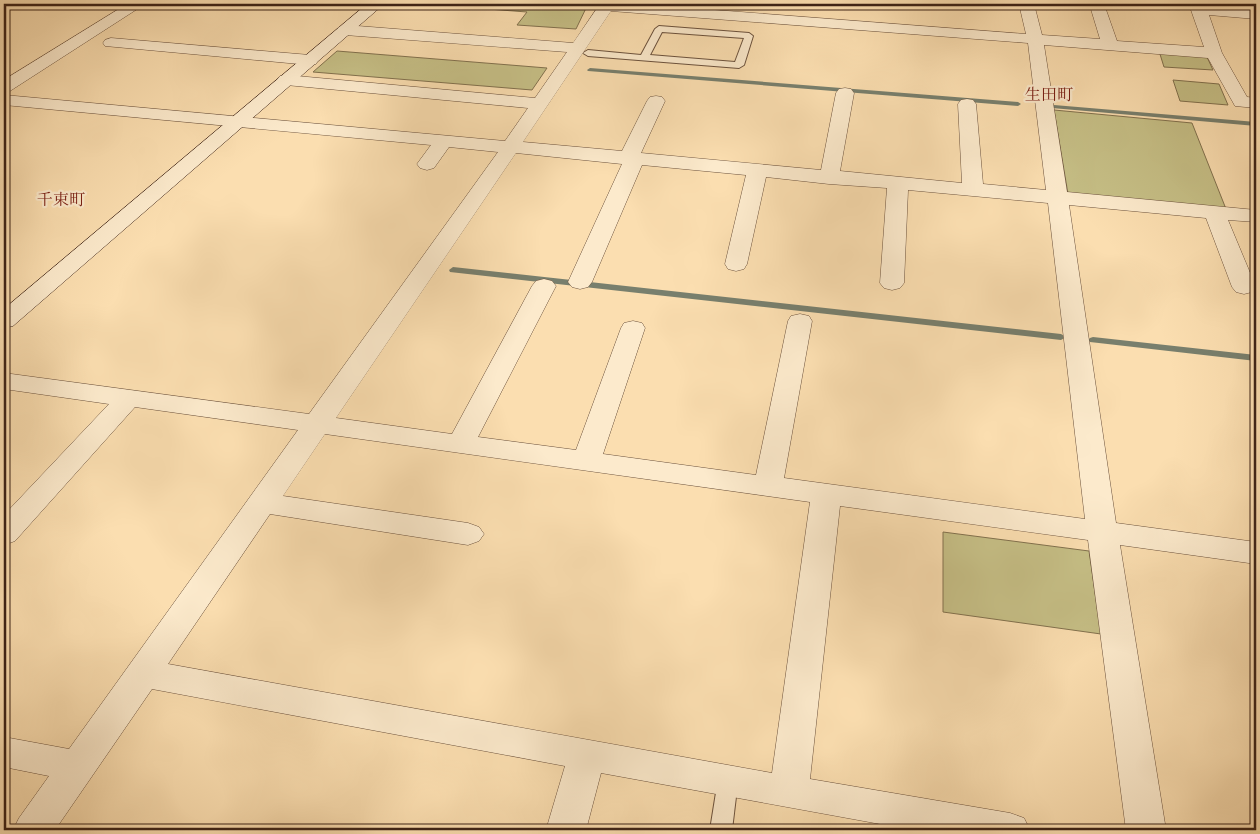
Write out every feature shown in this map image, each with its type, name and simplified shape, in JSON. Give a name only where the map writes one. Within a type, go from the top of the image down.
[{"type":"street","points":[[4,86],[137,4]]},
{"type":"street","points":[[4,321],[376,4]]},
{"type":"street","points":[[1027,4],[1035,39],[1102,532],[1146,830]]},
{"type":"street","points":[[33,830],[510,148],[538,104],[582,51],[607,5],[770,11],[1035,39],[1214,53]]},
{"type":"street","points":[[1098,6],[1110,44]]},
{"type":"street","points":[[1256,14],[1199,10],[1214,53],[1241,102],[1256,103]]},
{"type":"street","points":[[346,30],[582,51]]},
{"type":"street","points":[[111,43],[310,60]]},
{"type":"street","points":[[286,80],[538,104]]},
{"type":"street","points":[[829,178],[845,92]]},
{"type":"street","points":[[4,100],[829,178],[1256,216]]},
{"type":"street","points":[[580,282],[656,101]]},
{"type":"street","points":[[967,104],[973,191]]},
{"type":"street","points":[[427,164],[443,142]]},
{"type":"street","points":[[736,264],[757,171]]},
{"type":"street","points":[[892,283],[898,184]]},
{"type":"street","points":[[1215,213],[1244,287]]},
{"type":"street","points":[[462,443],[544,286]]},
{"type":"street","points":[[768,486],[800,321]]},
{"type":"street","points":[[586,461],[632,328]]},
{"type":"street","points":[[4,381],[1256,553]]},
{"type":"street","points":[[4,534],[129,398]]},
{"type":"street","points":[[789,792],[826,494]]},
{"type":"street","points":[[262,503],[468,534]]},
{"type":"street","points":[[141,673],[789,792],[1010,830]]},
{"type":"street","points":[[4,752],[77,766]]},
{"type":"street","points":[[566,830],[587,755]]},
{"type":"lane","points":[[582,51],[644,58],[739,66],[749,36],[659,29],[644,58]]},
{"type":"lane","points":[[721,830],[728,780]]},
{"type":"shaded area","points":[[465,4],[521,6],[523,4],[588,4],[576,29],[517,25],[527,12],[462,7]]},
{"type":"shaded area","points":[[337,51],[547,68],[532,90],[313,72]]},
{"type":"shaded area","points":[[1159,51],[1207,57],[1213,70],[1164,67]]},
{"type":"shaded area","points":[[1173,80],[1219,84],[1228,105],[1180,101]]},
{"type":"shaded area","points":[[1054,110],[1192,123],[1226,209],[1068,194]]},
{"type":"shaded area","points":[[943,532],[1089,551],[1101,634],[943,612]]},
{"type":"waterway","points":[[590,70],[1018,104]]},
{"type":"waterway","points":[[1054,107],[1256,124]]},
{"type":"waterway","points":[[453,270],[1061,337]]},
{"type":"waterway","points":[[1093,340],[1256,358]]},
{"type":"district","name":"生田町","points":[[1049,94]]},
{"type":"district","name":"千束町","points":[[61,199]]}]
